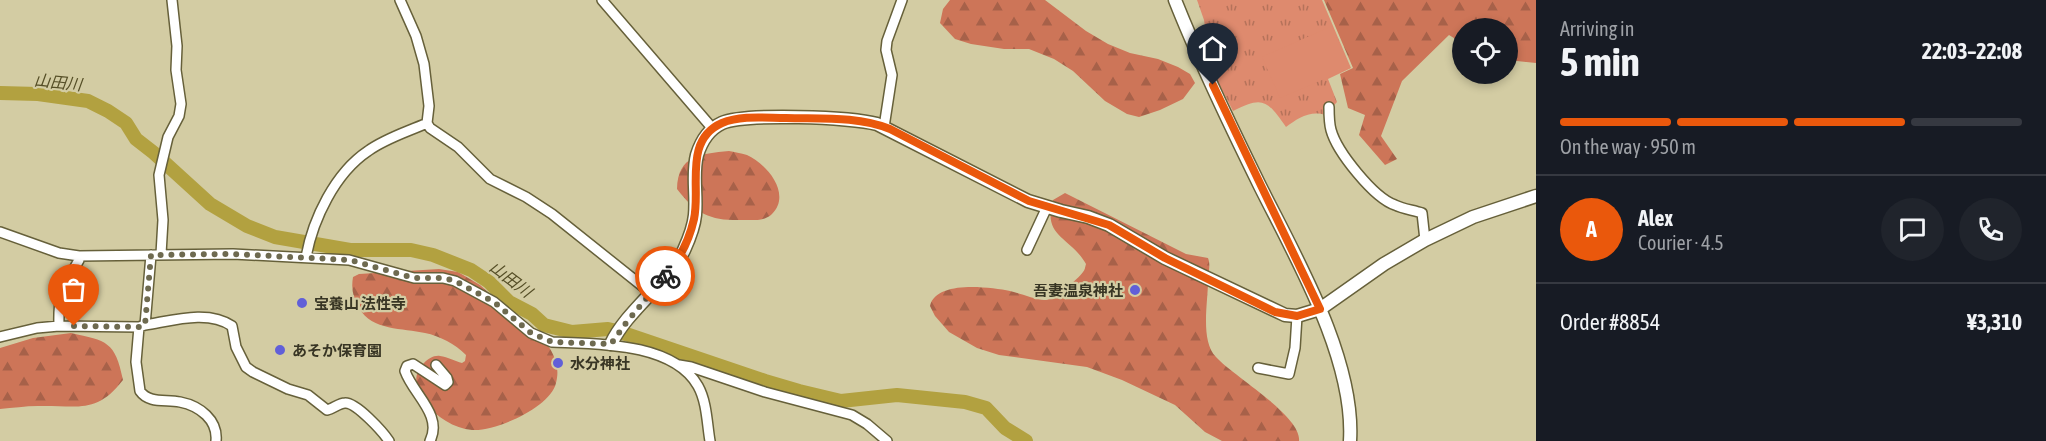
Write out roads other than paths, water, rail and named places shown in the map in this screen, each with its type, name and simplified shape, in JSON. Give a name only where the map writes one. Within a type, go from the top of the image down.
[{"type":"street","points":[[172,0],[177,46],[176,70],[181,104],[179,116],[165,146],[160,168],[163,220],[136,363],[140,391],[149,399],[187,403],[206,414],[214,427],[216,441]]},
{"type":"street","points":[[400,0],[416,36],[424,64],[429,106],[427,123],[430,128],[458,147],[490,179],[526,197],[552,214],[651,293]]},
{"type":"street","points":[[602,0],[713,129]]},
{"type":"street","points":[[884,127],[892,75],[886,50],[887,41],[903,0]]},
{"type":"street","points":[[1174,0],[1224,113],[1320,309],[1338,359],[1347,399],[1350,441]]},
{"type":"street","points":[[1329,107],[1334,138],[1358,174],[1377,194],[1393,205],[1422,213],[1425,240]]},
{"type":"street","points":[[612,342],[675,264],[690,235],[695,216],[696,158],[705,138],[713,129],[732,120],[766,118],[860,120],[884,127],[1013,193],[1047,207],[1088,217],[1109,225],[1165,258],[1275,312],[1297,316],[1320,309],[1377,269],[1425,240],[1473,217],[1536,196]]},
{"type":"street","points":[[307,254],[312,236],[334,188],[360,158],[382,142],[427,123]]},
{"type":"street","points":[[1027,250],[1047,207]]},
{"type":"street","points":[[0,232],[60,253],[79,256],[307,254],[350,260],[414,278],[443,278],[455,281],[494,302],[531,333],[543,339],[552,342],[612,342],[765,392],[852,415],[887,441]]},
{"type":"street","points":[[59,326],[58,299],[79,256]]},
{"type":"street","points":[[1258,368],[1290,374],[1295,348],[1297,316]]},
{"type":"street","points":[[0,338],[37,328],[59,326],[142,326],[199,317],[228,323],[232,326],[236,347],[246,367],[288,388],[308,395],[327,410],[343,403],[351,404],[379,428],[389,441]]},
{"type":"street","points":[[430,441],[435,429],[433,418],[405,371],[407,366],[413,363],[445,385],[448,382],[447,378],[436,366]]},
{"type":"street","points":[[679,365],[699,388],[710,441]]},
{"type":"waterway","name":"山田川","points":[[0,93],[38,94],[88,101],[108,111],[126,123],[136,139],[210,204],[247,226],[275,237],[350,250],[411,250],[433,255],[471,270],[489,282],[509,302],[532,314],[544,325],[572,332],[608,329],[617,331],[765,381],[841,401],[897,395],[965,402],[986,408],[1005,428],[1026,441]]},
{"type":"place","name":"吾妻温泉神社","points":[[1135,290]]},
{"type":"place","name":"宝養山 法性寺","points":[[302,303]]},
{"type":"place","name":"あそか保育園","points":[[280,350]]},
{"type":"place","name":"水分神社","points":[[558,363]]}]
